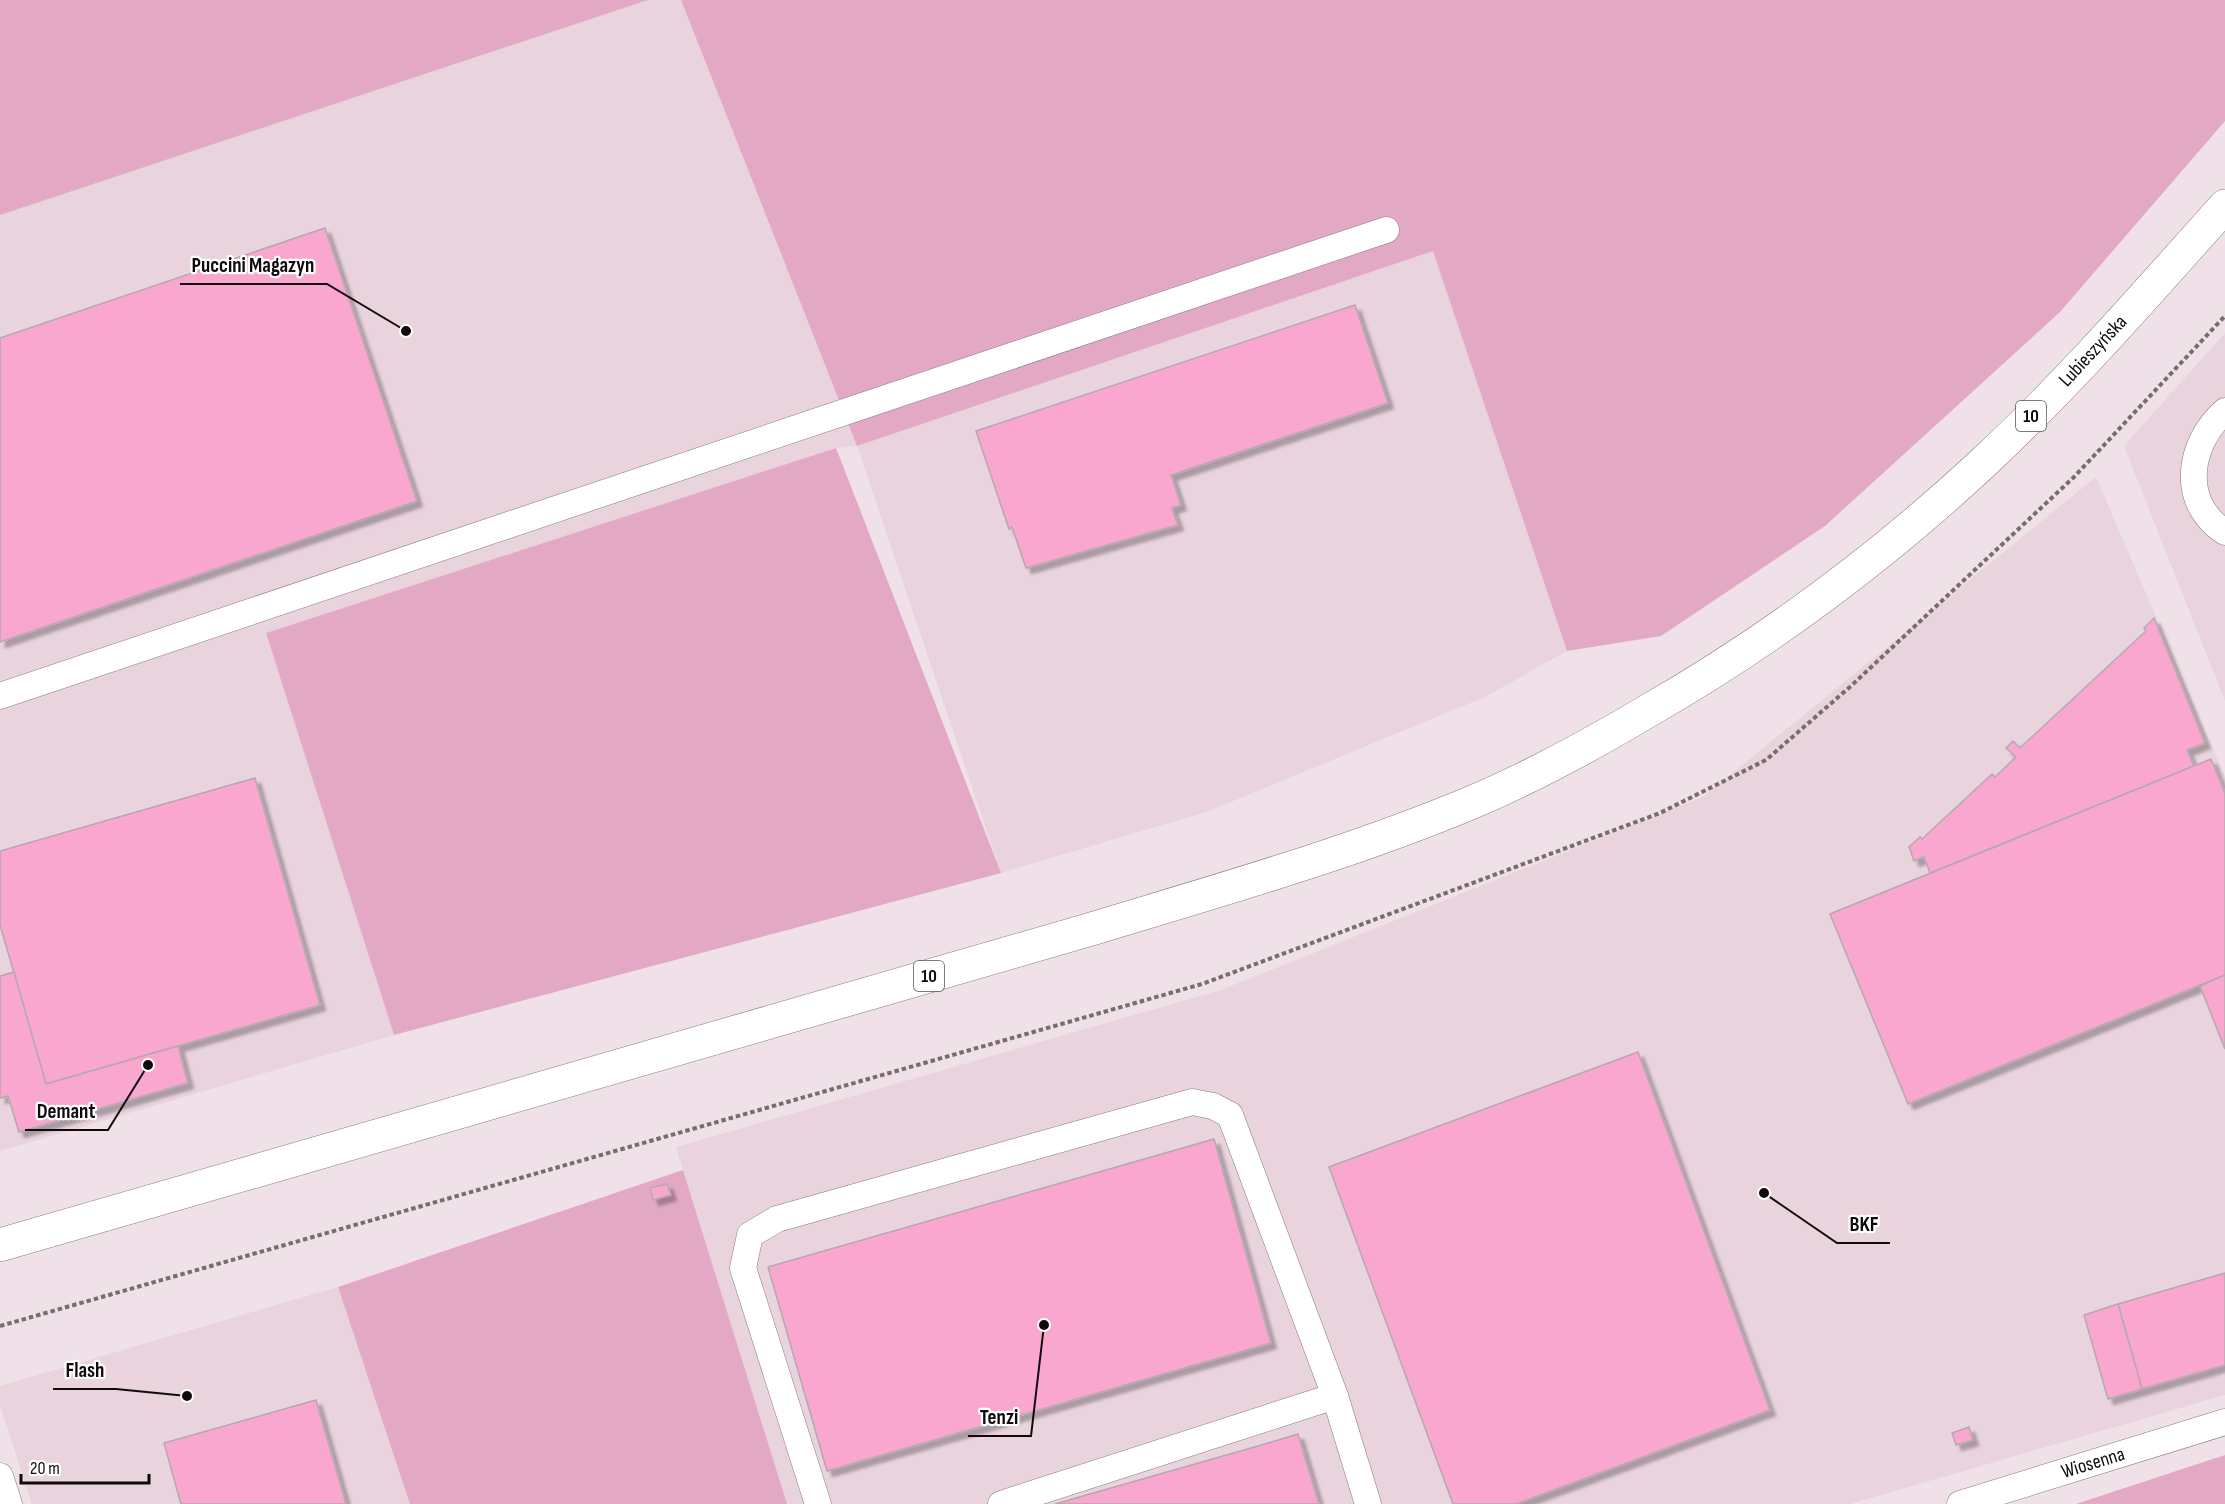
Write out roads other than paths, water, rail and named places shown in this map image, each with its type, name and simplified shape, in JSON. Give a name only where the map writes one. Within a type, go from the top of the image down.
[{"type":"main road","name":"Lubieszyńska","points":[[0,1245],[1099,927],[1314,861],[1467,804],[1567,757],[1672,697],[1775,631],[1890,544],[1938,504],[2024,423],[2144,297],[2225,206]]},
{"type":"lane","points":[[0,696],[1386,230]]},
{"type":"lane","points":[[2225,411],[2214,420],[2198,445],[2194,472],[2194,483],[2202,508],[2210,519],[2225,532]]},
{"type":"lane","points":[[818,1504],[743,1268],[750,1235],[777,1219],[1192,1102],[1213,1106],[1230,1115],[1335,1396],[1368,1504]]},
{"type":"lane","points":[[1001,1504],[1335,1396]]},
{"type":"lane","name":"Wiosenna","points":[[1971,1503],[2225,1422]]},
{"type":"lane","points":[[0,1476],[9,1504]]},
{"type":"place","name":"Puccini Magazyn","points":[[406,331]]},
{"type":"place","name":"Demant","points":[[148,1065]]},
{"type":"place","name":"BKF","points":[[1764,1193]]},
{"type":"place","name":"Tenzi","points":[[1044,1325]]},
{"type":"place","name":"Flash","points":[[187,1396]]}]
